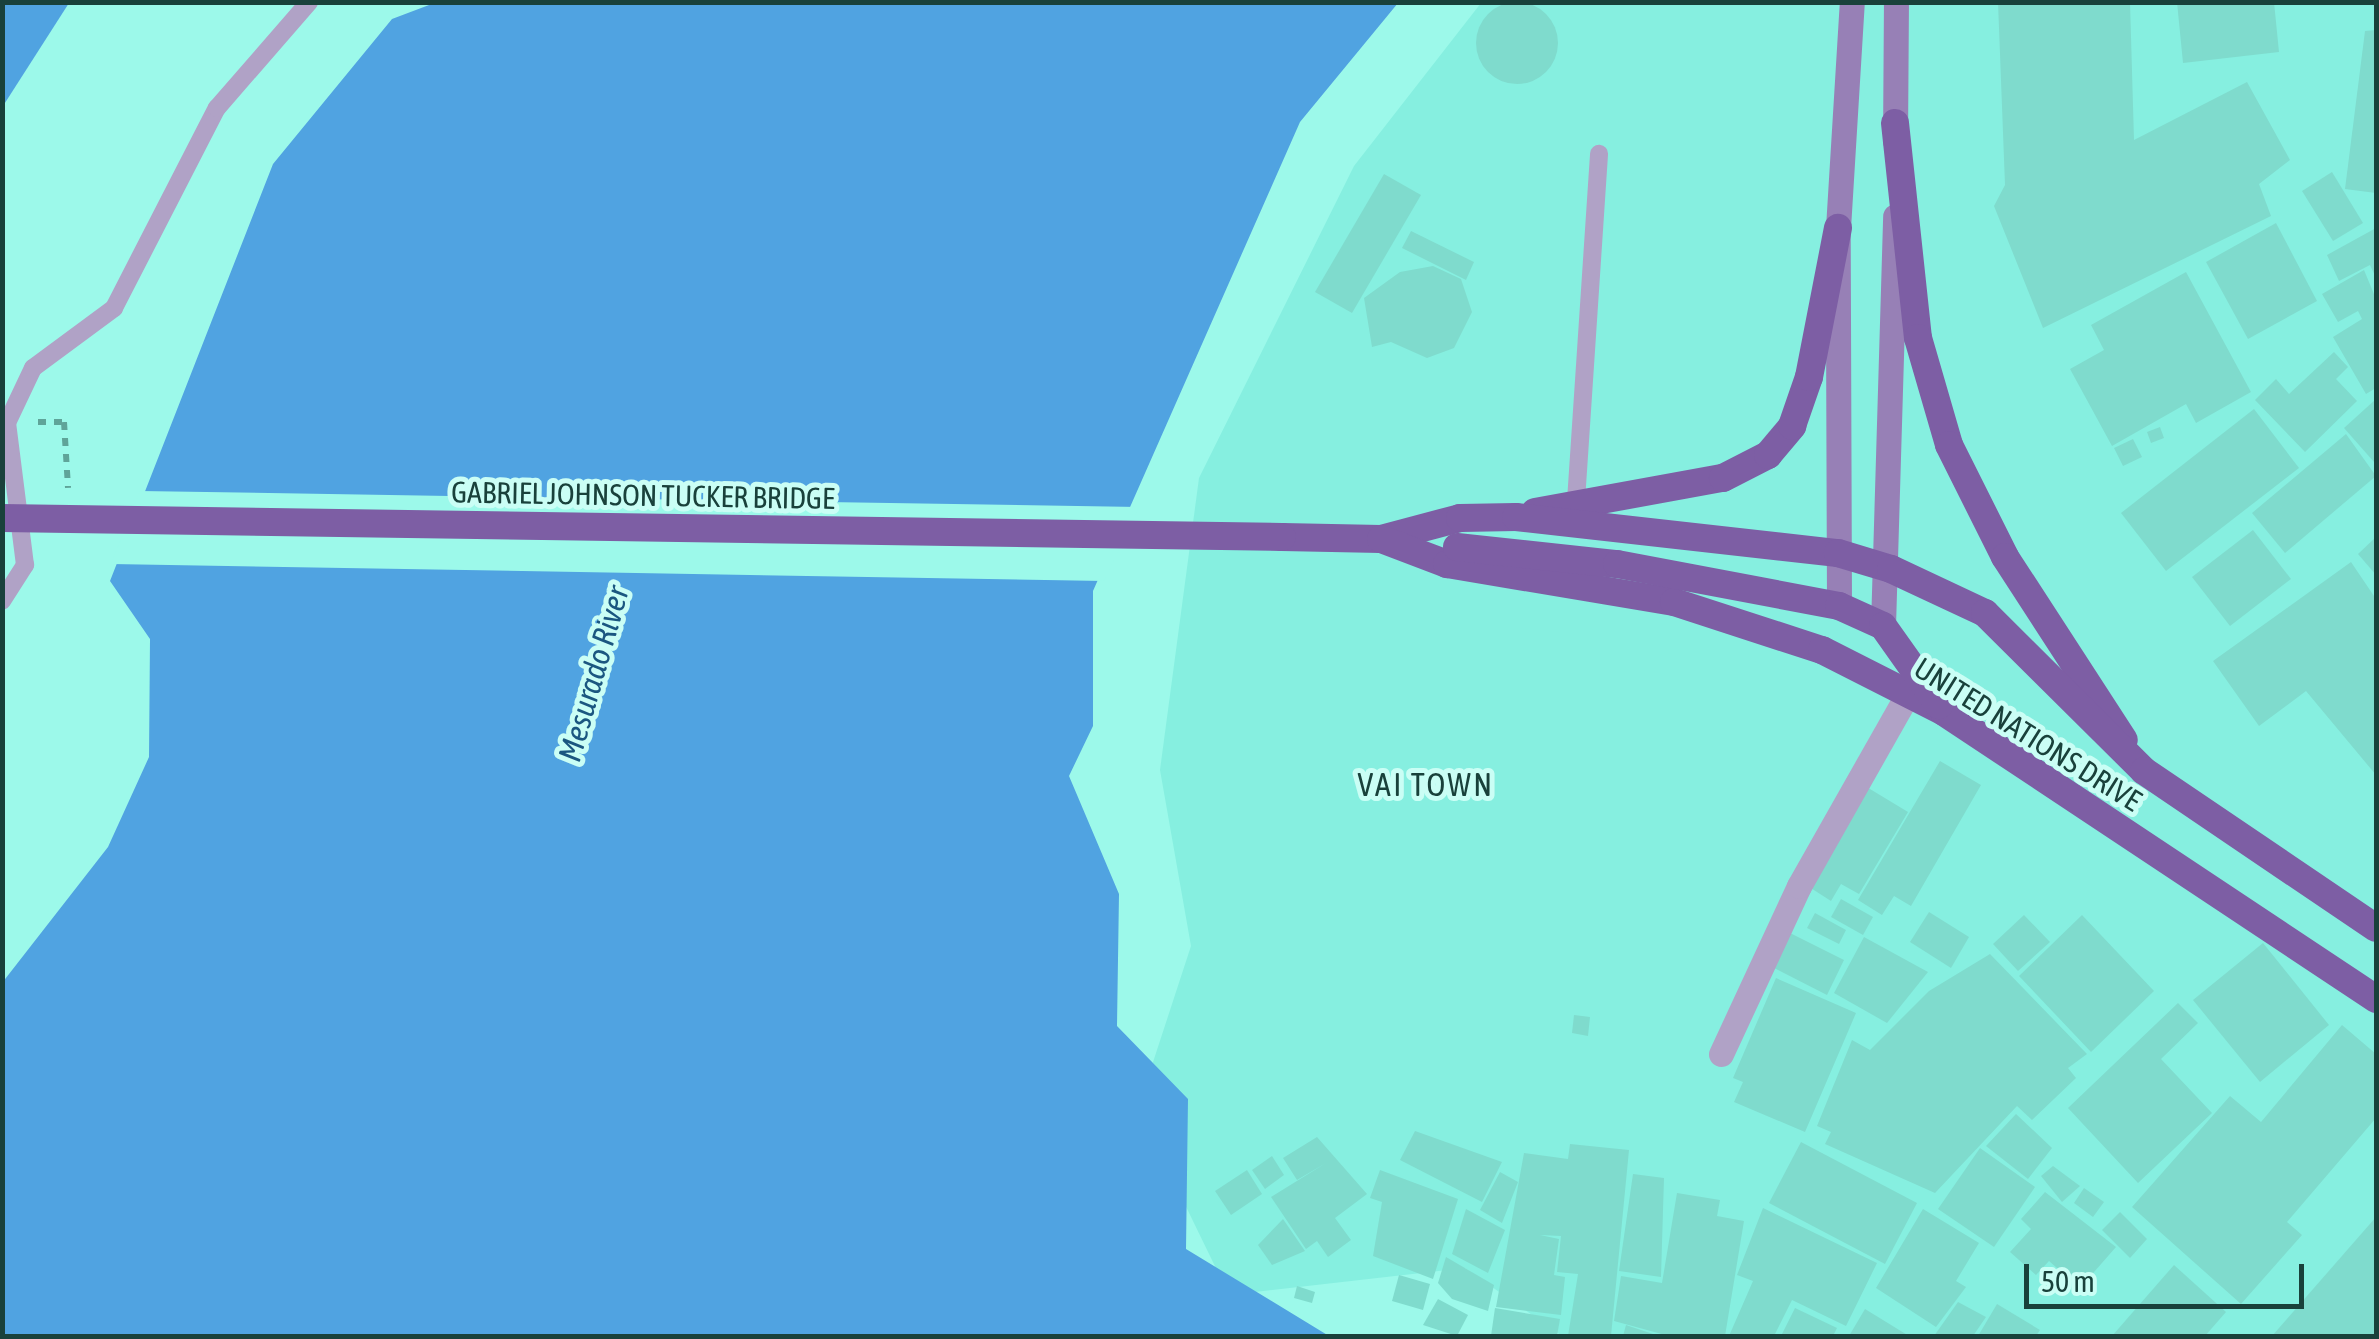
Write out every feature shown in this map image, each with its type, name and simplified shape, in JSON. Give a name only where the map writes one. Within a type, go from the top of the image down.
[{"type":"highway","points":[[1895,123],[1918,338],[1949,444],[2005,557],[2144,771]]},
{"type":"highway","points":[[1516,517],[1576,501],[1722,478],[1768,455],[1792,426],[1810,377],[1838,228]]},
{"type":"highway","name":"UNITED NATIONS DRIVE","points":[[1282,537],[1381,540],[1460,518],[1516,517],[1838,554],[1891,569],[1985,613],[2144,771],[2376,928]]},
{"type":"highway","name":"GABRIEL JOHNSON TUCKER BRIDGE","points":[[2,518],[1282,537]]},
{"type":"highway","points":[[1381,540],[1616,564],[1839,606],[1883,626],[1944,712]]},
{"type":"highway","name":"UNITED NATIONS DRIVE","points":[[1381,540],[1447,564],[1674,602],[1822,650],[1944,712],[2376,998]]},
{"type":"main road","points":[[1839,606],[1838,228],[1852,2]]},
{"type":"main road","points":[[1883,626],[1891,569],[1896,2]]},
{"type":"street","points":[[1721,1054],[1799,886],[1908,693]]},
{"type":"lane","points":[[2,601],[25,565],[6,422],[33,368],[114,308],[216,108],[309,2]]},
{"type":"lane","points":[[1576,501],[1599,154]]},
{"type":"path","points":[[6,422],[64,422],[68,496]]},
{"type":"shaded area","points":[[1481,3],[2376,3],[2376,1336],[1562,1336],[1465,1268],[1229,1295],[1138,1108],[1191,946],[1160,770],[1199,478],[1354,166]]},
{"type":"water","name":"Mesurado River","points":[[437,2],[1398,3],[1300,122],[1093,591],[1093,726],[1069,776],[1119,894],[1117,1026],[1188,1099],[1186,1249],[1329,1336],[3,1336],[2,983],[108,847],[149,757],[150,639],[110,581],[273,164],[392,19]]},
{"type":"water","points":[[2,3],[69,3],[3,106]]},
{"type":"pier","points":[[140,491],[1139,507],[1104,581],[111,564]]},
{"type":"building","points":[[1509,2],[1525,2],[1551,20],[1558,43],[1555,59],[1546,72],[1525,84],[1509,84],[1483,66],[1476,51],[1476,35],[1494,9]]},
{"type":"building","points":[[1998,2],[2130,2],[2134,140],[2247,82],[2290,160],[2259,184],[2271,216],[2043,328],[1994,206],[2005,185]]},
{"type":"building","points":[[2177,2],[2274,2],[2279,52],[2183,63]]},
{"type":"building","points":[[2376,30],[2376,193],[2345,189],[2365,31]]},
{"type":"building","points":[[2332,172],[2363,223],[2333,241],[2302,191]]},
{"type":"building","points":[[1384,174],[1421,195],[1352,313],[1315,292]]},
{"type":"building","points":[[2276,223],[2317,301],[2248,339],[2206,262]]},
{"type":"building","points":[[2376,228],[2376,278],[2370,265],[2339,281],[2327,255]]},
{"type":"building","points":[[1411,231],[1474,262],[1466,280],[1402,248]]},
{"type":"building","points":[[1433,266],[1461,279],[1472,312],[1454,348],[1427,358],[1391,342],[1372,347],[1364,298],[1400,272]]},
{"type":"building","points":[[2364,270],[2376,299],[2376,388],[2366,394],[2333,337],[2362,319],[2358,311],[2338,322],[2322,294]]},
{"type":"building","points":[[2186,272],[2251,392],[2196,423],[2186,404],[2112,446],[2070,369],[2104,350],[2091,325]]},
{"type":"building","points":[[2334,352],[2348,367],[2336,379],[2357,401],[2305,452],[2255,400],[2276,379],[2289,394]]},
{"type":"building","points":[[2376,399],[2376,460],[2374,462],[2344,428]]},
{"type":"building","points":[[2254,409],[2299,468],[2166,571],[2121,513]]},
{"type":"building","points":[[2160,427],[2164,438],[2151,443],[2147,432]]},
{"type":"building","points":[[2346,434],[2376,476],[2285,553],[2252,513]]},
{"type":"building","points":[[2133,439],[2142,457],[2123,466],[2114,448]]},
{"type":"building","points":[[2253,530],[2291,579],[2230,626],[2192,577]]},
{"type":"building","points":[[2376,537],[2376,575],[2358,554]]},
{"type":"building","points":[[2351,562],[2376,599],[2376,775],[2306,691],[2259,726],[2213,661]]},
{"type":"building","points":[[1940,761],[1981,785],[1911,906],[1894,896],[1882,915],[1858,900]]},
{"type":"building","points":[[1865,786],[1908,812],[1859,894],[1841,884],[1831,901],[1806,885]]},
{"type":"building","points":[[1841,899],[1873,917],[1863,935],[1831,917]]},
{"type":"building","points":[[1929,912],[1969,937],[1951,968],[1910,942]]},
{"type":"building","points":[[1815,913],[1846,930],[1839,944],[1807,928]]},
{"type":"building","points":[[2024,915],[2050,942],[2018,971],[1993,944]]},
{"type":"building","points":[[2082,915],[2154,991],[2091,1052],[2019,976]]},
{"type":"building","points":[[1790,933],[1844,960],[1827,995],[1772,967]]},
{"type":"building","points":[[1864,937],[1928,972],[1887,1023],[1834,993]]},
{"type":"building","points":[[2263,943],[2329,1025],[2260,1082],[2193,1000]]},
{"type":"building","points":[[1990,954],[2087,1054],[2068,1068],[2076,1078],[2032,1120],[2017,1106],[1935,1193],[1825,1144],[1831,1132],[1817,1126],[1852,1040],[1870,1050],[1929,991]]},
{"type":"building","points":[[1776,978],[1856,1013],[1805,1132],[1734,1102],[1743,1082],[1733,1078]]},
{"type":"building","points":[[2178,1003],[2198,1023],[2161,1059],[2212,1113],[2138,1183],[2068,1108]]},
{"type":"building","points":[[1574,1015],[1590,1017],[1588,1036],[1572,1033]]},
{"type":"building","points":[[2342,1025],[2376,1054],[2376,1118],[2287,1222],[2302,1235],[2241,1304],[2132,1207],[2230,1096],[2261,1122]]},
{"type":"building","points":[[2016,1114],[2052,1148],[2028,1179],[1986,1146]]},
{"type":"building","points":[[1415,1131],[1502,1162],[1482,1202],[1400,1160]]},
{"type":"building","points":[[1317,1137],[1367,1194],[1335,1218],[1351,1240],[1328,1257],[1317,1241],[1306,1249],[1271,1197],[1326,1163],[1297,1180],[1283,1158]]},
{"type":"building","points":[[1801,1142],[1917,1203],[1885,1264],[1769,1203]]},
{"type":"building","points":[[1570,1144],[1629,1150],[1611,1336],[1568,1336],[1578,1274],[1557,1272],[1561,1236],[1540,1235],[1559,1239],[1554,1275],[1565,1277],[1561,1315],[1496,1307],[1524,1153],[1568,1159]]},
{"type":"building","points":[[1980,1148],[2035,1187],[1994,1247],[1938,1209]]},
{"type":"building","points":[[1272,1156],[1284,1175],[1265,1189],[1252,1170]]},
{"type":"building","points":[[2053,1166],[2080,1186],[2062,1202],[2041,1176]]},
{"type":"building","points":[[1247,1170],[1262,1194],[1231,1215],[1215,1191]]},
{"type":"building","points":[[1380,1170],[1458,1199],[1433,1279],[1373,1256],[1382,1202],[1370,1198]]},
{"type":"building","points":[[1500,1172],[1518,1182],[1502,1223],[1480,1210]]},
{"type":"building","points":[[1633,1174],[1664,1178],[1661,1277],[1619,1271]]},
{"type":"building","points":[[2084,1188],[2104,1202],[2093,1217],[2074,1203]]},
{"type":"building","points":[[2045,1192],[2116,1247],[2080,1288],[2049,1261],[2036,1275],[2010,1252],[2031,1229],[2021,1219]]},
{"type":"building","points":[[1677,1193],[1720,1200],[1717,1216],[1744,1221],[1725,1336],[1669,1336],[1614,1321],[1621,1276],[1662,1283]]},
{"type":"building","points":[[1763,1208],[1877,1263],[1846,1326],[1792,1300],[1774,1336],[1729,1336],[1753,1281],[1737,1275]]},
{"type":"building","points":[[1466,1209],[1505,1230],[1488,1273],[1452,1254]]},
{"type":"building","points":[[1923,1209],[1979,1243],[1956,1281],[1966,1287],[1936,1327],[1876,1288]]},
{"type":"building","points":[[2120,1212],[2147,1239],[2130,1258],[2102,1230]]},
{"type":"building","points":[[2376,1217],[2376,1336],[2272,1336]]},
{"type":"building","points":[[1283,1219],[1305,1251],[1272,1265],[1258,1245]]},
{"type":"building","points":[[1446,1257],[1494,1285],[1488,1311],[1452,1299],[1438,1283]]},
{"type":"building","points":[[2174,1265],[2226,1312],[2205,1336],[2112,1336]]},
{"type":"building","points":[[1399,1275],[1430,1284],[1423,1310],[1392,1301]]},
{"type":"building","points":[[1297,1286],[1315,1292],[1312,1303],[1294,1298]]},
{"type":"building","points":[[1438,1299],[1468,1315],[1457,1336],[1423,1325]]},
{"type":"building","points":[[1958,1302],[1986,1317],[1973,1336],[1934,1336]]},
{"type":"building","points":[[1997,1304],[2040,1330],[2036,1336],[1978,1336]]},
{"type":"building","points":[[1495,1308],[1560,1319],[1557,1336],[1491,1336]]},
{"type":"building","points":[[1795,1308],[1837,1328],[1833,1336],[1781,1336]]},
{"type":"building","points":[[1865,1309],[1909,1336],[1849,1336]]},
{"type":"building","points":[[1626,1325],[1659,1336],[1623,1336]]},
{"type":"district","name":"VAI TOWN","points":[[1426,785]]}]
